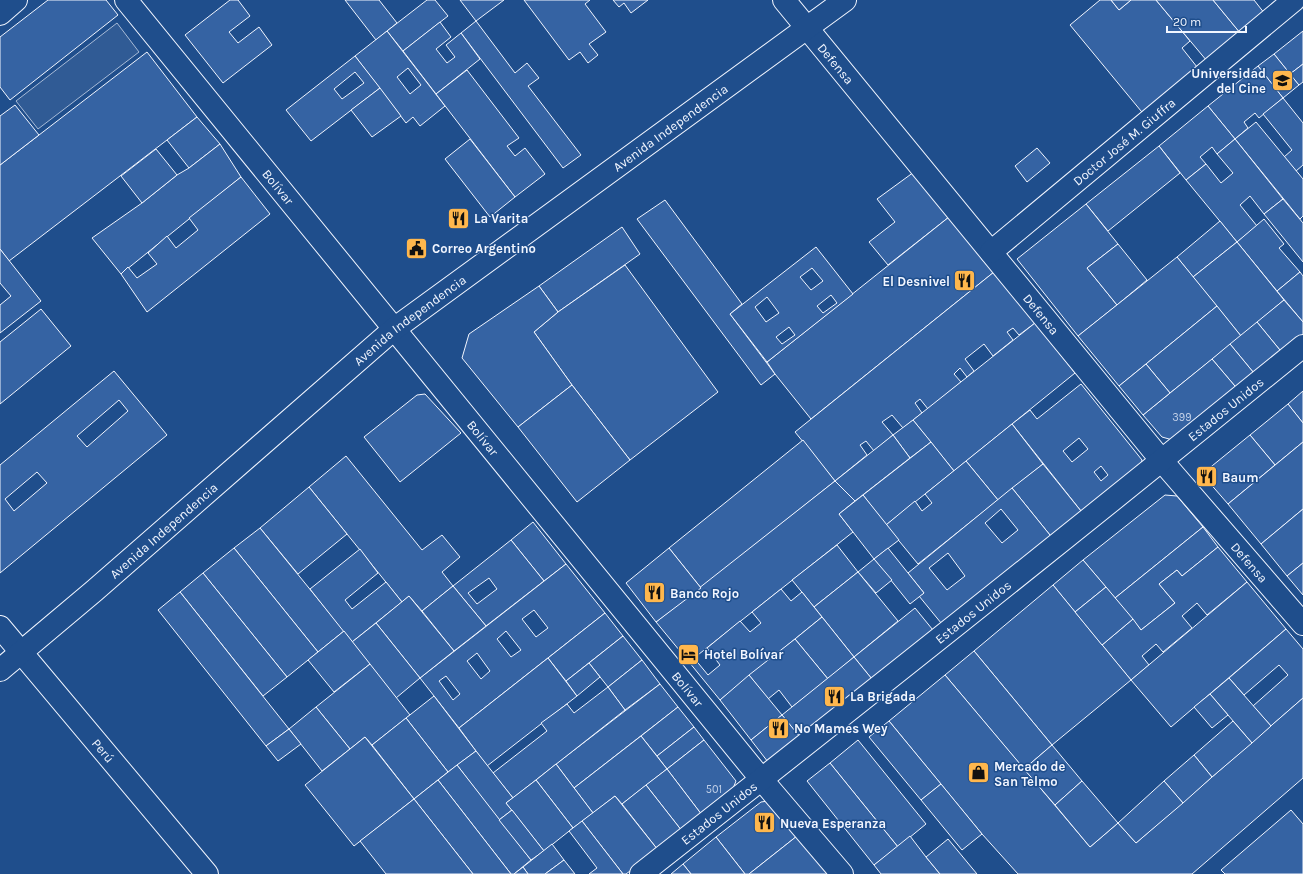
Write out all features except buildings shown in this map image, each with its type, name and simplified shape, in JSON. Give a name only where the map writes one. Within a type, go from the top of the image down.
[{"type":"street","points":[[0,14],[16,0]]},
{"type":"street","name":"Bolívar","points":[[126,0],[762,780],[842,874]]},
{"type":"street","name":"Defensa","points":[[784,0],[1162,461],[1303,624]]},
{"type":"street","name":"Avenida Independencia","points":[[0,670],[94,591],[394,329],[845,0]]},
{"type":"street","name":"Doctor José M. Giuffra","points":[[991,252],[1294,0]]},
{"type":"street","name":"Estados Unidos","points":[[641,874],[762,780],[1162,461],[1303,346]]},
{"type":"street","name":"Perú","points":[[0,627],[208,874]]},
{"type":"shaded area","points":[[117,23],[139,52],[38,129],[16,101]]},
{"type":"place","name":"Universidad del Cine","points":[[1282,80]]},
{"type":"place","name":"La Varita","points":[[458,218]]},
{"type":"place","name":"Correo Argentino","points":[[417,248]]},
{"type":"place","name":"El Desnivel","points":[[965,281]]},
{"type":"place","name":"Baum","points":[[1206,477]]},
{"type":"place","name":"Banco Rojo","points":[[655,593]]},
{"type":"place","name":"Hotel Bolívar","points":[[688,654]]},
{"type":"place","name":"La Brigada","points":[[834,696]]},
{"type":"place","name":"No Mames Wey","points":[[779,728]]},
{"type":"place","name":"Mercado de San Telmo","points":[[979,773]]},
{"type":"place","name":"Nueva Esperanza","points":[[765,823]]}]
